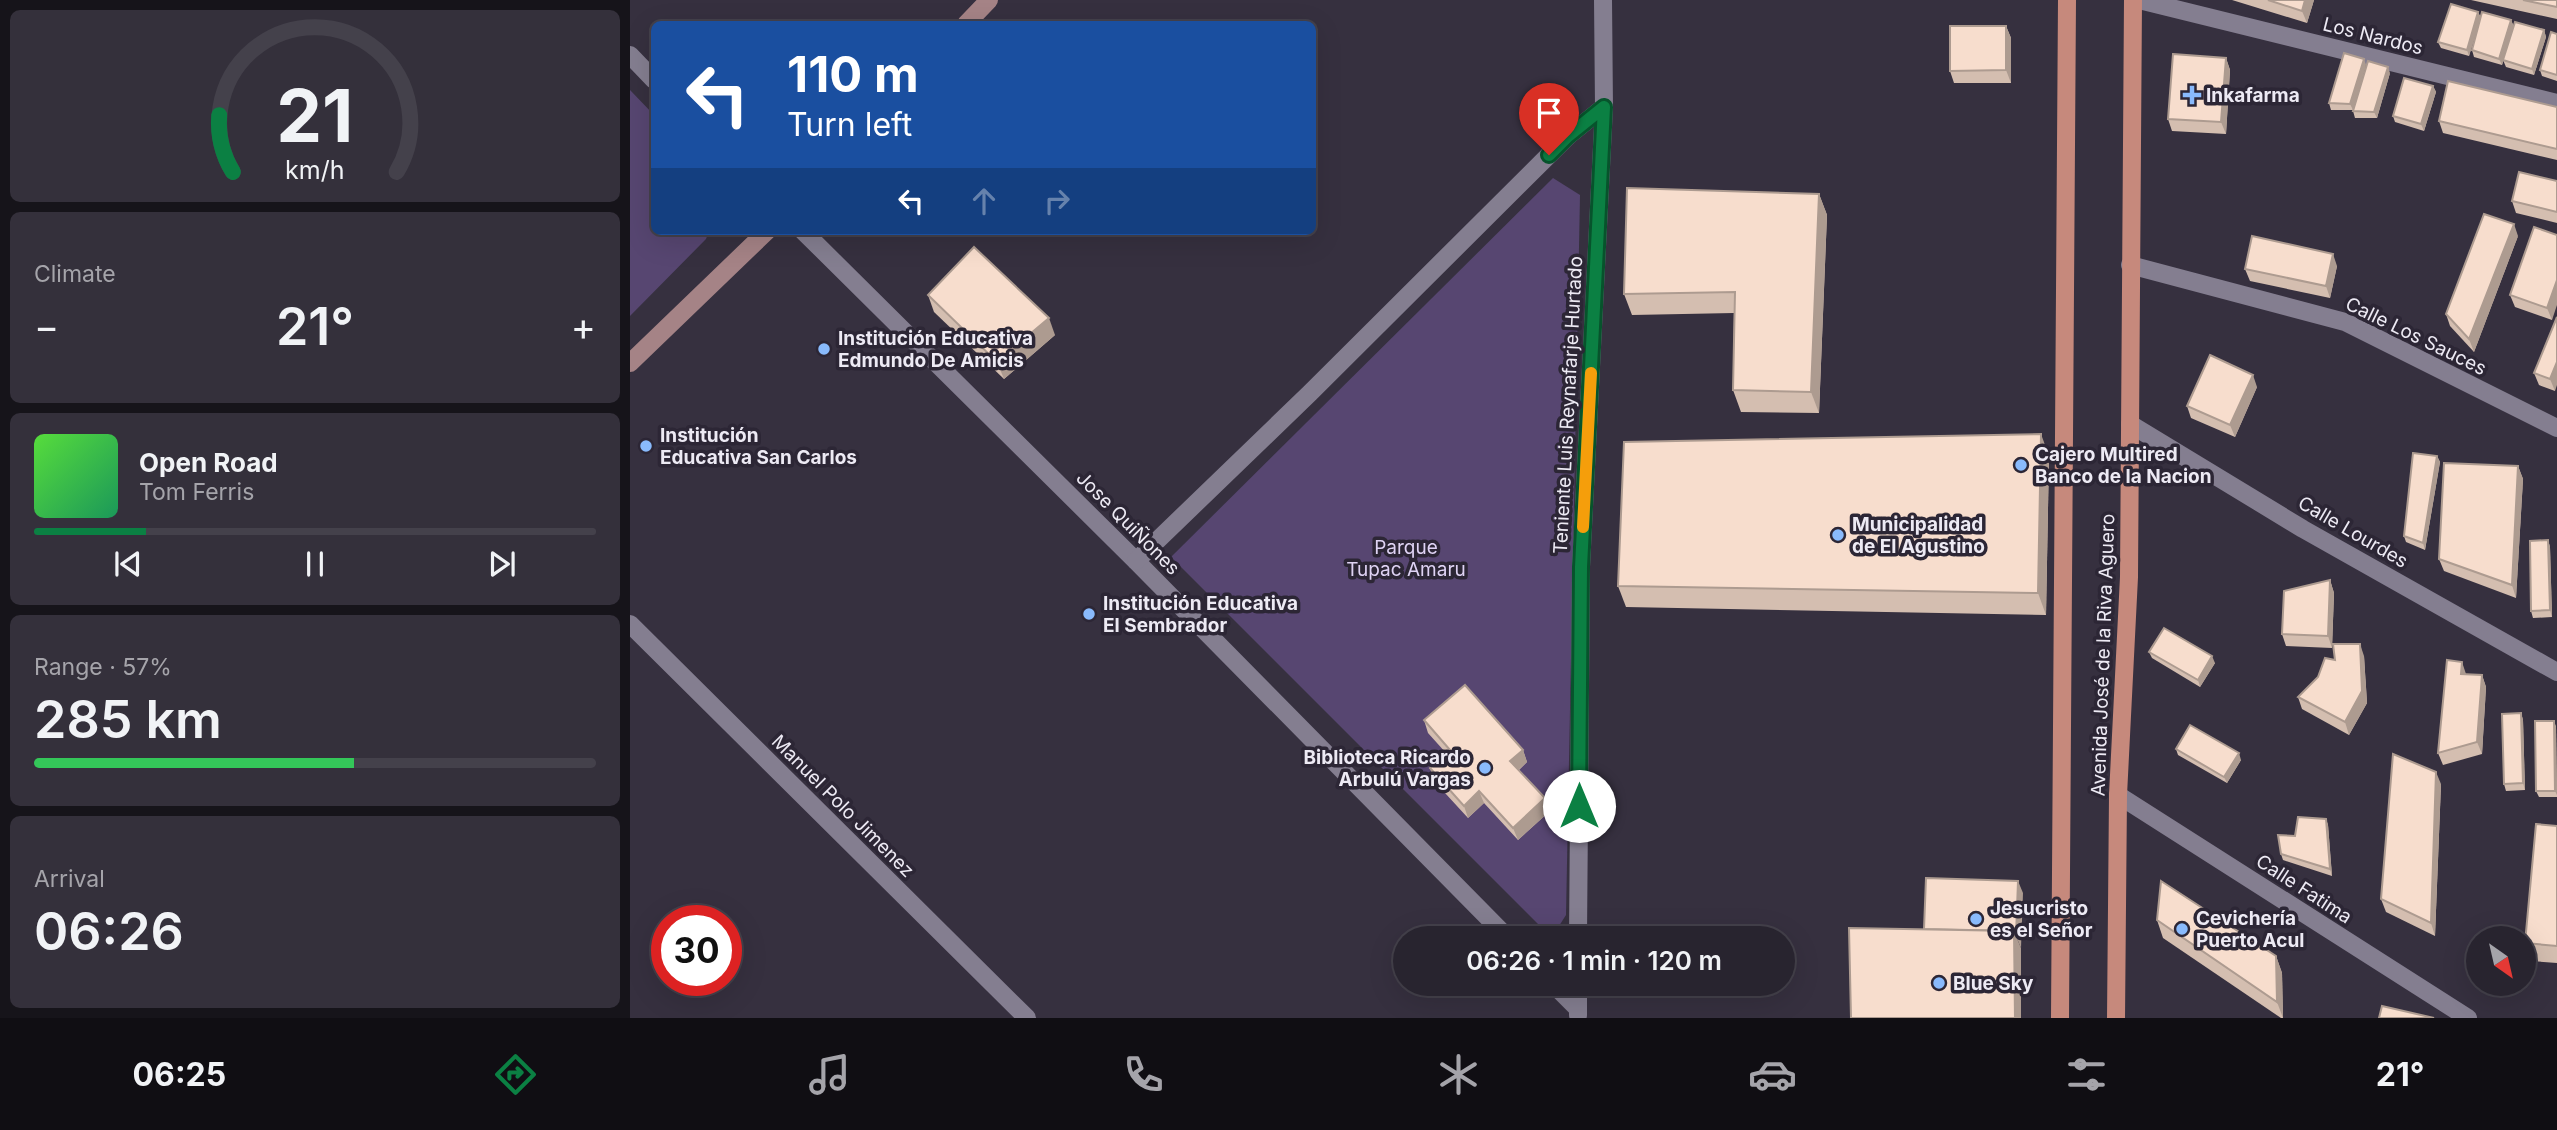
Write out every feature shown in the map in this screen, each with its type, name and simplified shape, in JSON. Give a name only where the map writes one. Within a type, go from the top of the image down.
[{"type":"main road","name":"Avenida José de la Riva Aguero","points":[[2060,1018],[2067,0]]},
{"type":"main road","name":"Avenida José de la Riva Aguero","points":[[2116,1018],[2118,795],[2129,577],[2133,0]]},
{"type":"street","points":[[969,21],[989,0]]},
{"type":"street","name":"Teniente Luis Reynafarje Hurtado","points":[[1578,926],[1581,567],[1604,107],[1603,0]]},
{"type":"street","name":"Los Nardos","points":[[2139,0],[2557,103]]},
{"type":"street","points":[[630,55],[651,77]]},
{"type":"street","points":[[1136,561],[1310,393],[1568,136],[1604,107]]},
{"type":"street","points":[[630,363],[763,235]]},
{"type":"street","name":"Jose QuiÑones","points":[[807,235],[1136,561],[1496,926]]},
{"type":"street","name":"Calle Los Sauces","points":[[2130,265],[2345,322],[2557,428]]},
{"type":"street","name":"Calle Lourdes","points":[[2130,425],[2303,529],[2557,672]]},
{"type":"street","name":"Manuel Polo Jimenez","points":[[630,624],[1027,1018]]},
{"type":"street","name":"Calle Fatima","points":[[2118,795],[2468,1018]]},
{"type":"street","points":[[1563,996],[1578,1013]]},
{"type":"green space","points":[[630,90],[651,112],[651,235],[708,235],[630,316]]},
{"type":"green space","name":"Parque Tupac Amaru","points":[[1553,178],[1580,195],[1566,915],[1559,926],[1539,925],[1171,557]]},
{"type":"building","points":[[2268,0],[2305,0],[2302,11]]},
{"type":"building","points":[[2523,0],[2557,0],[2557,7]]},
{"type":"building","points":[[2451,4],[2478,12],[2467,50],[2438,42]]},
{"type":"building","points":[[2482,12],[2511,20],[2499,59],[2472,50]]},
{"type":"building","points":[[2515,22],[2544,30],[2532,69],[2503,60]]},
{"type":"building","points":[[1950,26],[2006,26],[2006,70],[1950,71]]},
{"type":"building","points":[[2551,32],[2557,34],[2557,75],[2540,70]]},
{"type":"building","points":[[2344,53],[2364,59],[2350,104],[2329,103]]},
{"type":"building","points":[[2173,54],[2226,58],[2221,122],[2168,119]]},
{"type":"building","points":[[2368,61],[2388,67],[2374,112],[2353,111]]},
{"type":"building","points":[[2404,78],[2433,86],[2421,124],[2393,116]]},
{"type":"building","points":[[2448,81],[2557,107],[2557,149],[2439,121]]},
{"type":"building","points":[[2519,172],[2557,181],[2557,212],[2512,201]]},
{"type":"building","points":[[1627,188],[1819,194],[1811,392],[1733,390],[1735,292],[1624,294]]},
{"type":"building","points":[[2484,214],[2514,224],[2469,339],[2446,314]]},
{"type":"building","points":[[2534,227],[2557,235],[2557,280],[2547,308],[2510,295]]},
{"type":"building","points":[[2252,236],[2333,254],[2326,286],[2245,269]]},
{"type":"building","points":[[974,247],[1049,318],[997,362],[928,295]]},
{"type":"building","points":[[2557,317],[2557,362],[2550,379],[2534,373]]},
{"type":"building","points":[[2210,355],[2253,375],[2230,425],[2187,406]]},
{"type":"building","name":"Municipalidad de El Agustino","points":[[2041,434],[2038,593],[1618,586],[1624,442]]},
{"type":"building","points":[[2413,453],[2437,456],[2423,543],[2404,536]]},
{"type":"building","points":[[2444,463],[2518,466],[2512,585],[2439,559]]},
{"type":"building","points":[[2548,540],[2550,610],[2531,611],[2530,541]]},
{"type":"building","points":[[2330,580],[2328,636],[2282,634],[2284,591]]},
{"type":"building","points":[[2164,628],[2212,656],[2198,680],[2149,652]]},
{"type":"building","points":[[2333,644],[2360,644],[2362,691],[2345,722],[2298,697],[2318,677],[2325,658],[2335,660]]},
{"type":"building","points":[[2447,660],[2462,662],[2461,674],[2482,675],[2477,742],[2438,753]]},
{"type":"building","name":"Biblioteca Ricardo Arbulú Vargas","points":[[1465,685],[1523,750],[1510,761],[1545,798],[1513,828],[1479,791],[1464,806],[1430,768],[1450,750],[1424,720]]},
{"type":"building","points":[[2521,713],[2523,783],[2504,784],[2502,714]]},
{"type":"building","points":[[2535,721],[2554,721],[2555,791],[2536,791]]},
{"type":"building","points":[[2190,725],[2239,753],[2224,777],[2176,749]]},
{"type":"building","points":[[2393,754],[2436,772],[2431,923],[2381,899]]},
{"type":"building","points":[[2298,817],[2326,819],[2330,869],[2281,854],[2278,835],[2295,836]]},
{"type":"building","points":[[2536,824],[2557,826],[2557,946],[2536,944],[2536,926],[2527,926]]},
{"type":"building","name":"Jesucristo es el Señor","points":[[1926,878],[2018,881],[2016,936],[2014,931],[1924,929]]},
{"type":"building","points":[[2161,881],[2276,956],[2277,1002],[2157,920]]},
{"type":"building","name":"Blue Sky","points":[[1849,928],[2014,931],[2015,1018],[1851,1018]]},
{"type":"building","points":[[2382,1006],[2434,1018],[2379,1018]]},
{"type":"slow traffic","points":[[1583,527],[1591,373]]},
{"type":"place","name":"Inkafarma","points":[[2192,95]]},
{"type":"place","name":"Institución Educativa Edmundo De Amicis","points":[[824,349]]},
{"type":"place","name":"Institución Educativa San Carlos","points":[[646,446]]},
{"type":"place","name":"Cajero Multired Banco de la Nacion","points":[[2021,465]]},
{"type":"place","name":"Municipalidad de El Agustino","points":[[1838,535]]},
{"type":"place","name":"Institución Educativa El Sembrador","points":[[1089,614]]},
{"type":"place","name":"Biblioteca Ricardo Arbulú Vargas","points":[[1485,768]]},
{"type":"place","name":"Jesucristo es el Señor","points":[[1976,919]]},
{"type":"place","name":"Cevichería Puerto Acul","points":[[2182,929]]},
{"type":"place","name":"Blue Sky","points":[[1939,983]]},
{"type":"route","points":[[1549,155],[1604,107],[1581,567],[1579,806]]}]
